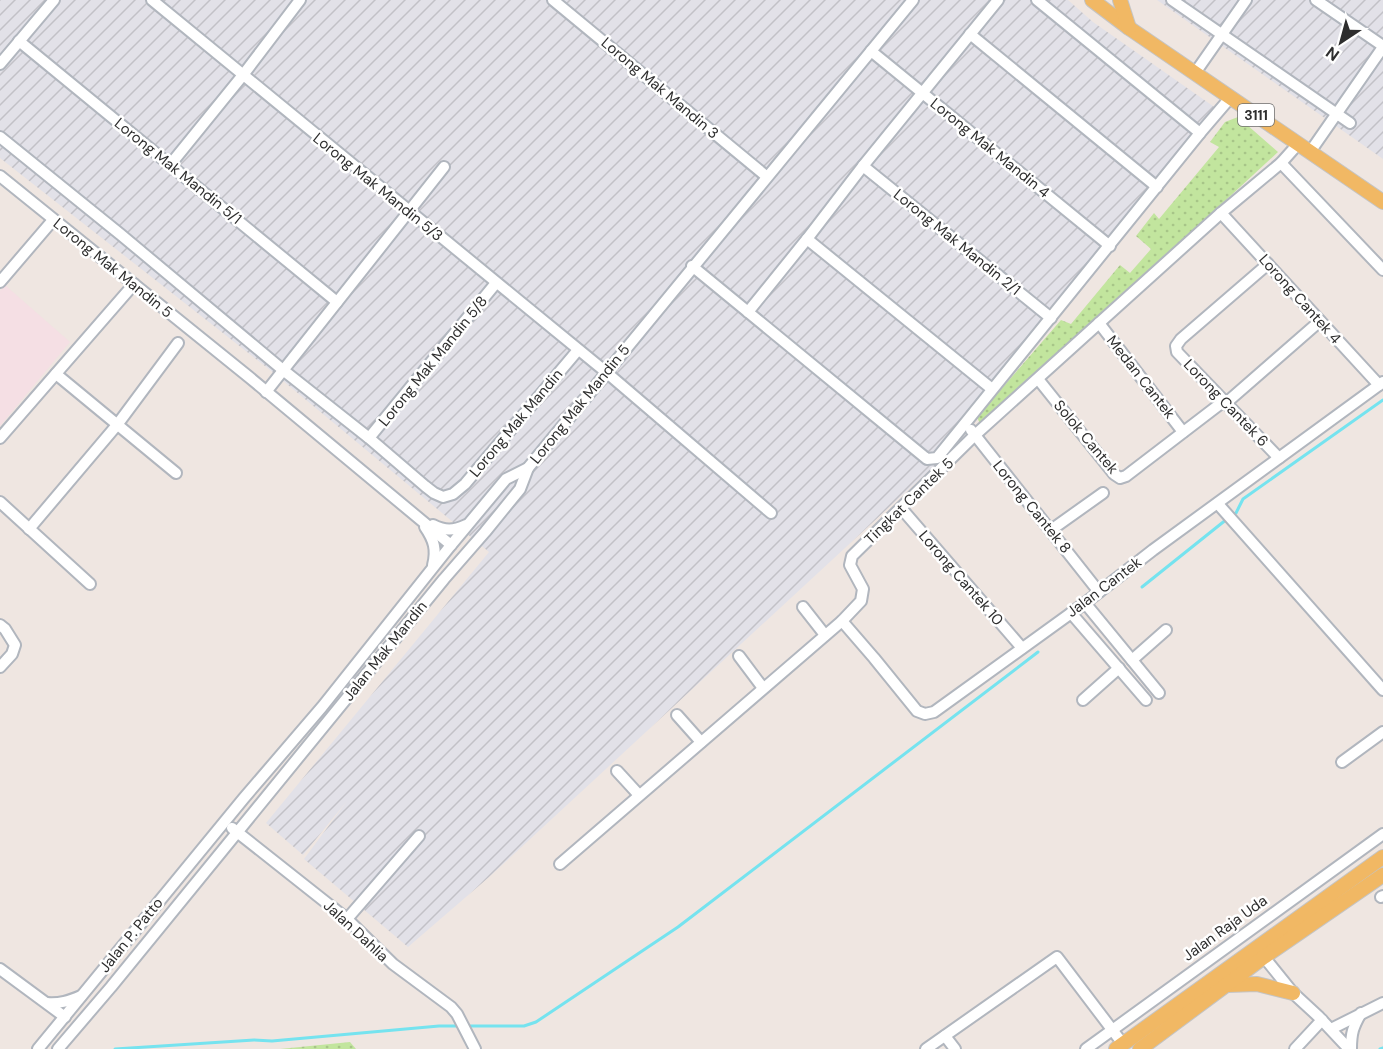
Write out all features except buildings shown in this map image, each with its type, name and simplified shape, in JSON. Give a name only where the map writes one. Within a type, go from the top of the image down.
[{"type":"main road","name":"3111","points":[[1092,0],[1129,28],[1383,202]]},
{"type":"main road","points":[[1120,0],[1129,28]]},
{"type":"main road","points":[[1140,1049],[1228,985],[1260,952],[1383,857]]},
{"type":"main road","points":[[1119,1047],[1260,952],[1383,875]]},
{"type":"main road","points":[[1228,985],[1257,984],[1293,993]]},
{"type":"street","points":[[0,64],[54,0]]},
{"type":"street","name":"Lorong Mak Mandin 5/3","points":[[152,0],[606,372]]},
{"type":"street","points":[[170,165],[300,0]]},
{"type":"street","name":"Lorong Mak Mandin 3","points":[[553,0],[766,176]]},
{"type":"street","name":"Lorong Mak Mandin 5","points":[[0,176],[451,545],[506,479],[528,468],[913,0]]},
{"type":"street","points":[[748,312],[998,0]]},
{"type":"street","points":[[1037,0],[1200,133]]},
{"type":"street","points":[[1172,0],[1350,123]]},
{"type":"street","points":[[1194,73],[1246,0]]},
{"type":"street","points":[[1316,0],[1383,47]]},
{"type":"street","points":[[970,34],[1157,187]]},
{"type":"street","name":"Lorong Mak Mandin 5/1","points":[[19,42],[337,302]]},
{"type":"street","name":"Tingkat Cantek 5","points":[[560,864],[842,621],[861,601],[863,589],[850,565],[852,556],[975,435],[1099,323],[1221,213],[1281,163],[1304,148],[1336,114],[1383,47]]},
{"type":"street","name":"Lorong Mak Mandin 4","points":[[871,51],[1110,246]]},
{"type":"street","points":[[693,267],[927,459],[937,458],[1230,98]]},
{"type":"street","points":[[0,137],[369,438]]},
{"type":"street","points":[[1281,163],[1383,270]]},
{"type":"street","name":"Lorong Mak Mandin 2/1","points":[[863,166],[1051,318]]},
{"type":"street","points":[[266,392],[444,167]]},
{"type":"street","name":"Lorong Cantek 4","points":[[1221,213],[1381,384]]},
{"type":"street","points":[[0,282],[54,220]]},
{"type":"street","points":[[807,239],[992,389]]},
{"type":"street","name":"Lorong Cantek 6","points":[[1268,264],[1181,339],[1176,346],[1178,352],[1278,458]]},
{"type":"street","name":"Lorong Mak Mandin 5/8","points":[[369,438],[496,283]]},
{"type":"street","points":[[0,438],[134,284]]},
{"type":"street","name":"Solok Cantek","points":[[1038,379],[1114,474],[1120,478],[1126,476],[1225,402],[1320,321]]},
{"type":"street","name":"Medan Cantek","points":[[1099,323],[1184,432]]},
{"type":"street","points":[[29,529],[117,425],[178,343]]},
{"type":"street","name":"Lorong Mak Mandin","points":[[369,438],[434,493],[443,497],[453,494],[465,484],[578,350]]},
{"type":"street","points":[[606,372],[771,513]]},
{"type":"street","points":[[56,374],[176,473]]},
{"type":"street","name":"Jalan Cantek","points":[[842,621],[917,711],[925,714],[934,712],[1071,613],[1153,550],[1220,507],[1278,458],[1381,384]]},
{"type":"street","name":"Lorong Cantek 8","points":[[966,421],[1099,592]]},
{"type":"street","name":"Jalan Mak Mandin","points":[[237,832],[520,489],[528,468]]},
{"type":"street","points":[[1051,530],[1103,493]]},
{"type":"street","points":[[0,502],[90,584]]},
{"type":"street","points":[[1220,507],[1383,690]]},
{"type":"street","name":"Lorong Cantek 10","points":[[900,508],[1022,648]]},
{"type":"street","points":[[415,514],[441,529],[450,531],[469,524]]},
{"type":"street","points":[[415,514],[432,536],[435,556],[431,571]]},
{"type":"street","points":[[444,579],[453,557],[451,545],[463,544],[483,535]]},
{"type":"street","name":"Jalan Mak Mandin","points":[[225,822],[322,707],[451,545]]},
{"type":"street","points":[[1084,603],[1160,693]]},
{"type":"street","points":[[803,607],[825,635]]},
{"type":"street","points":[[1071,613],[1146,700]]},
{"type":"street","points":[[0,625],[15,645],[12,654],[0,667]]},
{"type":"street","points":[[1132,660],[1166,630]]},
{"type":"street","points":[[740,656],[764,688]]},
{"type":"street","points":[[1083,700],[1119,668]]},
{"type":"street","points":[[677,715],[701,742]]},
{"type":"street","points":[[1342,762],[1383,732]]},
{"type":"street","points":[[617,771],[639,795]]},
{"type":"street","points":[[224,848],[231,845],[255,845],[250,824],[254,812]]},
{"type":"street","name":"Jalan Dahlia","points":[[225,822],[347,919],[393,964],[443,1001],[457,1014],[475,1049]]},
{"type":"street","name":"Jalan P. Patto","points":[[39,1049],[225,822]]},
{"type":"street","name":"Jalan P. Patto","points":[[58,1049],[237,832]]},
{"type":"street","name":"Jalan Raja Uda","points":[[1086,1049],[1383,834]]},
{"type":"street","points":[[347,919],[419,836]]},
{"type":"street","points":[[1260,952],[1293,993],[1350,1049]]},
{"type":"street","points":[[926,1049],[1057,957],[1112,1030],[1119,1047]]},
{"type":"street","points":[[0,969],[65,1017]]},
{"type":"street","points":[[47,1003],[57,1004],[81,996]]},
{"type":"street","points":[[1330,1029],[1383,1003]]},
{"type":"street","points":[[1350,1049],[1353,1026],[1361,1013]]},
{"type":"street","points":[[1295,1049],[1322,1020]]},
{"type":"street","points":[[945,1036],[955,1049]]},
{"type":"street","points":[[1304,1040],[1312,1049]]},
{"type":"shaded area","points":[[0,0],[1068,0],[1093,22],[1220,111],[938,462],[488,878],[408,947],[304,859],[347,801],[303,855],[266,823],[489,552],[270,370],[0,158]]},
{"type":"shaded area","points":[[1157,0],[1383,0],[1383,159]]},
{"type":"shaded area","points":[[5,285],[70,342],[0,426],[0,291]]},
{"type":"green space","points":[[1238,117],[1278,152],[981,426],[977,417],[1061,320],[1071,324],[1120,265],[1130,273],[1151,249],[1136,236],[1154,213],[1159,219],[1219,147],[1210,142],[1225,122]]},
{"type":"green space","points":[[350,1042],[356,1049],[280,1049]]},
{"type":"waterway","points":[[1232,515],[1236,513],[1243,499],[1383,400]]},
{"type":"waterway","points":[[1142,587],[1227,519]]},
{"type":"waterway","points":[[467,1026],[524,1026],[536,1022],[678,927],[1038,652]]},
{"type":"waterway","points":[[115,1049],[254,1040],[272,1041],[460,1026]]}]
